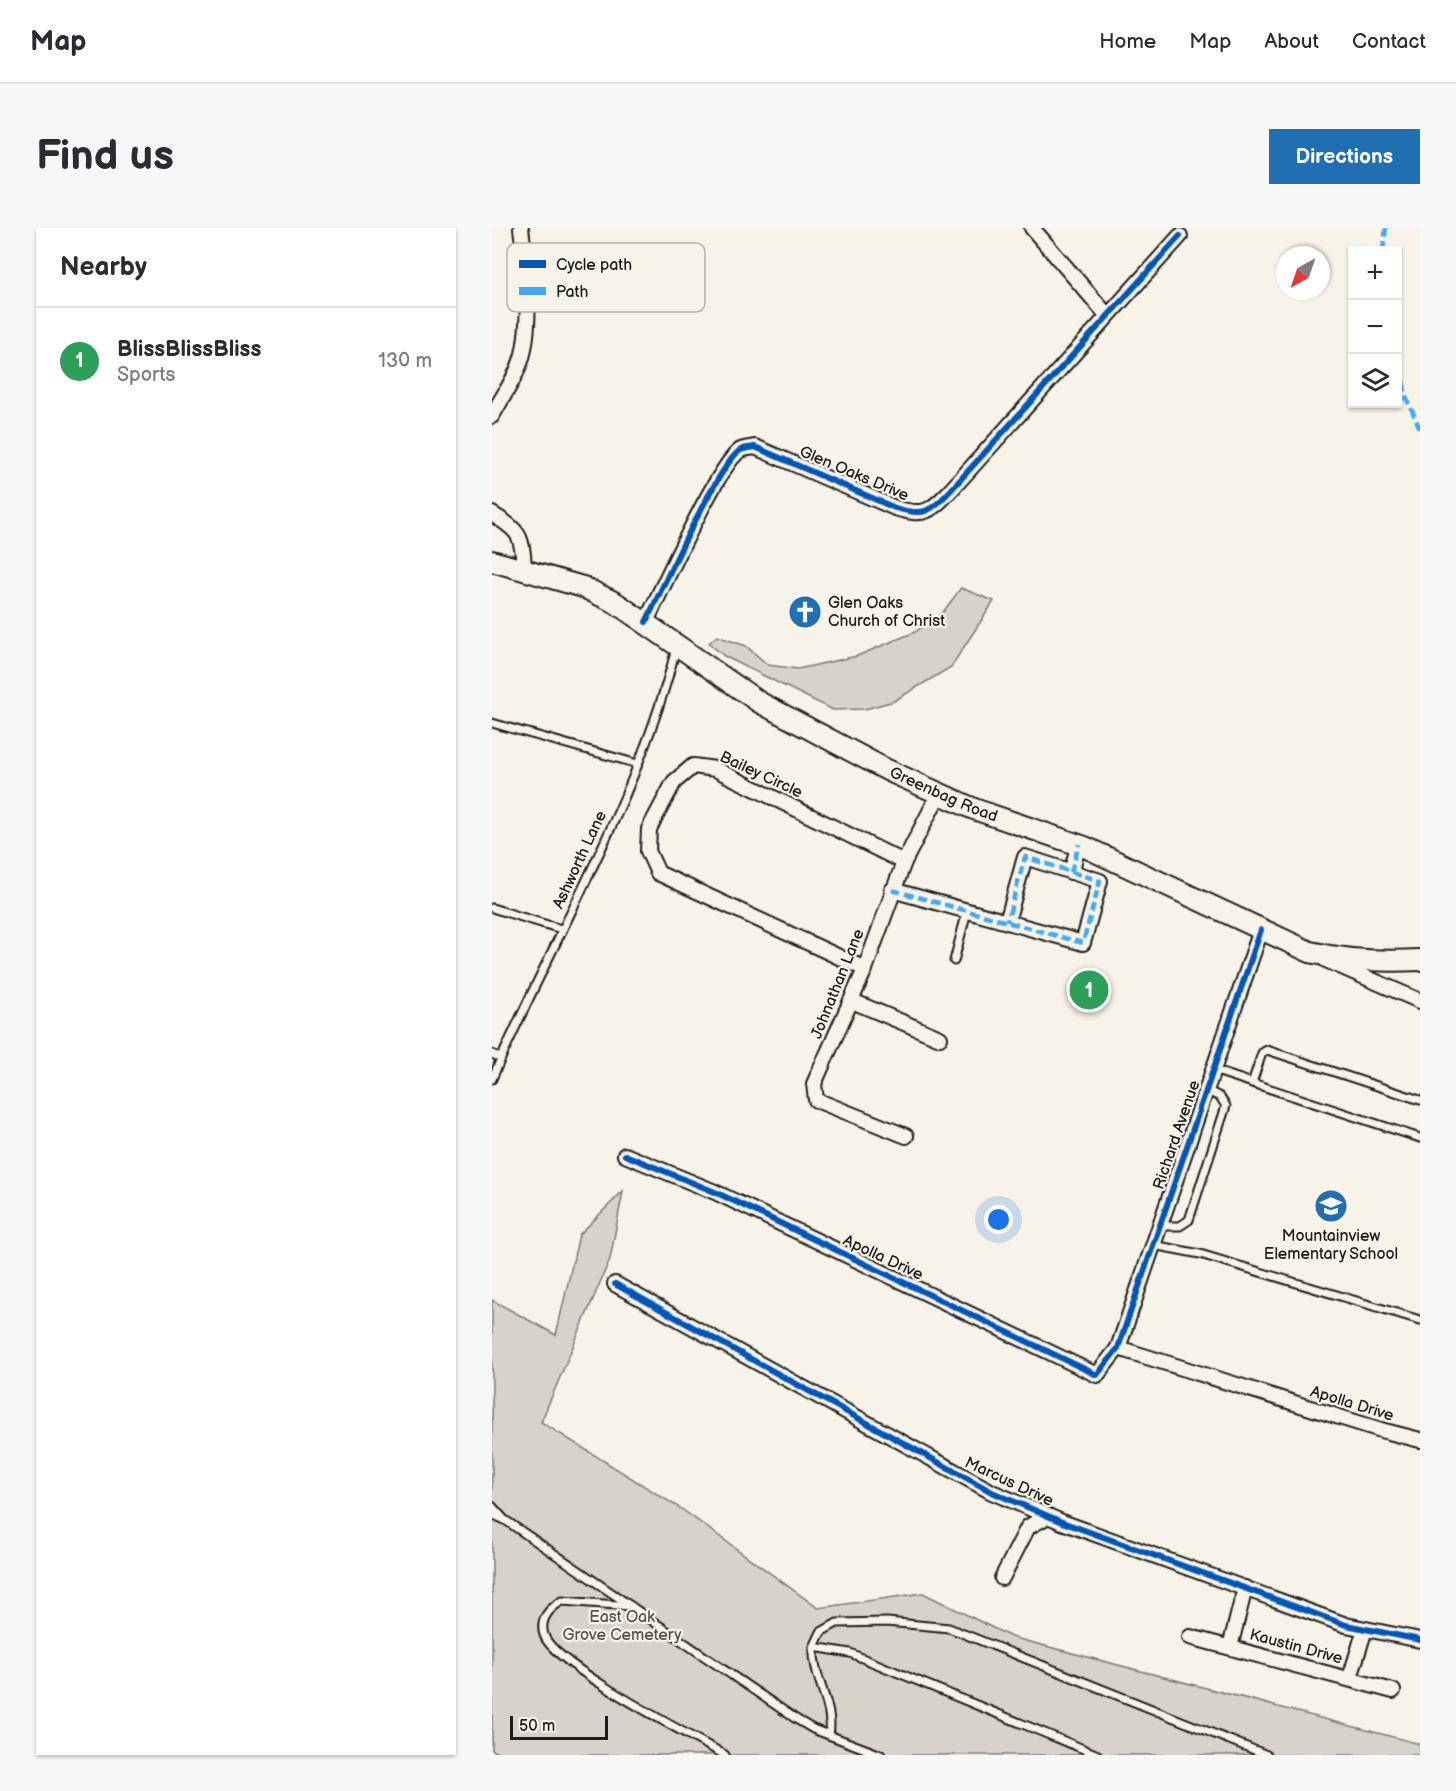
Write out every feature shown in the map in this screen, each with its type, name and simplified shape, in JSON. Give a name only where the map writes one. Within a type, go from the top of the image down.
[{"type":"main road","name":"Greenbag Road","points":[[492,561],[524,568],[583,587],[616,603],[646,622],[721,678],[768,707],[939,794],[1079,844],[1148,874],[1310,952],[1335,958],[1382,962],[1420,960]]},
{"type":"street","points":[[521,228],[522,243]]},
{"type":"street","points":[[1032,228],[1107,315]]},
{"type":"street","name":"Glen Oaks Drive","points":[[646,622],[707,500],[727,465],[740,450],[755,447],[895,508],[914,514],[923,513],[934,507],[951,490],[1180,236]]},
{"type":"street","points":[[492,416],[515,374],[524,344],[525,312]]},
{"type":"street","points":[[492,514],[515,528],[522,540],[524,568]]},
{"type":"street","name":"Bailey Circle","points":[[865,969],[658,873],[648,851],[649,829],[674,782],[693,766],[715,769],[904,862]]},
{"type":"street","name":"Johnathan Lane","points":[[906,1136],[816,1100],[814,1084],[865,969],[904,862],[939,794]]},
{"type":"street","points":[[1071,872],[1079,844]]},
{"type":"street","points":[[892,890],[967,911],[1083,943],[1100,881],[1024,857],[1007,922]]},
{"type":"street","name":"Richard Avenue","points":[[1118,1348],[1261,930]]},
{"type":"street","points":[[1310,952],[1420,1001]]},
{"type":"street","points":[[852,1001],[940,1038]]},
{"type":"street","name":"Apolla Drive","points":[[625,1155],[715,1192],[1097,1375],[1118,1348],[1381,1431],[1420,1440]]},
{"type":"street","name":"Marcus Drive","points":[[615,1284],[971,1481],[1048,1516],[1365,1629],[1420,1640]]},
{"type":"street","points":[[1002,1578],[1029,1527],[1048,1516]]},
{"type":"street","points":[[1230,1647],[1245,1588]]},
{"type":"street","points":[[1350,1678],[1365,1629]]},
{"type":"street","name":"Kaustin Drive","points":[[1190,1637],[1393,1691]]},
{"type":"lane","name":"Ashworth Lane","points":[[492,1079],[561,929],[586,884],[638,764],[664,697],[677,646]]},
{"type":"lane","points":[[492,723],[638,764]]},
{"type":"lane","points":[[492,908],[561,929]]},
{"type":"lane","points":[[954,961],[967,911]]},
{"type":"lane","points":[[1252,1083],[1262,1053],[1267,1050],[1420,1100]]},
{"type":"lane","points":[[492,1054],[501,1058]]},
{"type":"lane","points":[[1213,1070],[1420,1138]]},
{"type":"lane","points":[[1160,1226],[1180,1226],[1189,1220],[1226,1106],[1220,1097],[1206,1090]]},
{"type":"lane","points":[[1153,1245],[1200,1254],[1420,1320]]},
{"type":"lane","points":[[492,1506],[505,1520]]},
{"type":"lane","points":[[492,1514],[505,1520],[633,1606],[796,1719],[829,1735],[881,1755]]},
{"type":"lane","points":[[633,1606],[562,1601],[546,1614],[543,1623],[544,1636],[552,1647],[578,1668],[725,1755]]},
{"type":"lane","points":[[829,1735],[830,1714],[815,1669],[814,1647],[821,1632],[837,1623],[887,1623],[949,1628],[1267,1755]]},
{"type":"lane","points":[[814,1647],[850,1653],[1098,1755]]},
{"type":"green space","points":[[961,588],[994,601],[951,667],[894,701],[865,709],[833,710],[724,656],[709,643],[717,636],[746,646],[768,665],[798,669],[857,656],[915,632],[943,612]]},
{"type":"green space","name":"East Oak Grove Cemetery","points":[[623,1191],[610,1259],[541,1422],[683,1510],[818,1608],[923,1593],[1011,1637],[1420,1744],[1420,1755],[502,1755],[492,1750],[492,1300],[556,1335],[579,1235]]},
{"type":"marked path","points":[[1384,246],[1386,228]]},
{"type":"marked path","points":[[1402,376],[1406,397],[1420,429]]},
{"type":"marked path","points":[[1071,872],[1079,844]]},
{"type":"marked path","points":[[892,890],[1083,943],[1100,881],[1025,857],[1007,922]]},
{"type":"cycle path","points":[[646,622],[705,502],[731,459],[741,450],[755,447],[895,508],[913,512],[926,511],[951,490],[1180,236]]},
{"type":"cycle path","points":[[625,1155],[715,1192],[1097,1375],[1118,1348],[1261,930]]},
{"type":"cycle path","points":[[615,1284],[992,1492],[1062,1522],[1346,1625],[1420,1640]]},
{"type":"place","name":"Glen Oaks Church of Christ","points":[[805,612]]},
{"type":"place","name":"BlissBlissBliss","points":[[1089,990]]},
{"type":"place","name":"Mountainview Elementary School","points":[[1331,1206]]}]
